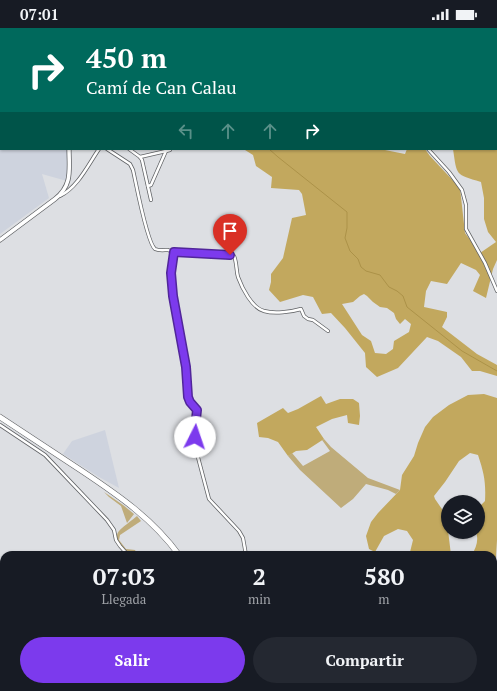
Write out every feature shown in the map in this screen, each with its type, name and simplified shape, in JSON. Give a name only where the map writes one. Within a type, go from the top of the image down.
[{"type":"highway","points":[[0,418],[129,507],[158,532],[174,551]]},
{"type":"main road","points":[[0,240],[63,192],[67,184],[69,174],[69,150]]},
{"type":"street","points":[[58,197],[65,194],[76,183],[97,150]]},
{"type":"street","points":[[109,150],[130,164],[133,170],[150,240],[154,248],[174,252],[234,256],[238,276],[248,298],[262,311],[286,312],[301,309],[304,316],[313,320],[328,331]]},
{"type":"street","points":[[131,150],[140,156],[142,160],[151,200]]},
{"type":"street","points":[[140,156],[170,150]]},
{"type":"street","points":[[429,150],[449,172],[462,190],[466,205],[466,229],[485,263],[497,291]]},
{"type":"street","points":[[148,186],[151,184],[166,151]]},
{"type":"street","points":[[70,189],[67,184],[76,183]]},
{"type":"street","points":[[174,252],[171,273],[173,296],[186,367],[188,397],[190,402],[197,410],[195,446],[209,499],[239,531],[243,538],[245,551]]},
{"type":"street","points":[[0,425],[44,455],[107,520],[114,530],[116,540],[124,551]]},
{"type":"shaded area","points":[[0,150],[69,150],[67,181],[42,174],[49,198],[0,234]]},
{"type":"shaded area","points":[[245,150],[385,150],[405,154],[407,150],[426,150],[460,188],[465,233],[480,253],[496,242],[488,232],[484,219],[484,198],[481,182],[459,173],[455,164],[453,150],[497,150],[497,260],[493,269],[486,298],[473,291],[480,275],[476,270],[461,263],[447,284],[431,281],[426,291],[424,307],[447,312],[447,317],[442,327],[477,354],[497,365],[497,376],[480,371],[472,371],[461,357],[438,341],[427,337],[398,368],[377,377],[366,367],[365,353],[345,328],[331,313],[322,314],[313,297],[303,295],[280,302],[269,290],[271,274],[283,258],[292,218],[306,215],[302,194],[299,190],[271,188],[272,177],[256,166],[253,155]],"holes":[[[364,294],[373,302],[394,313],[400,324],[405,319],[411,324],[409,332],[394,341],[393,349],[386,354],[375,353],[371,341],[362,335],[342,304],[353,302]]]},
{"type":"shaded area","points":[[484,394],[497,398],[496,551],[474,551],[477,539],[485,539],[485,488],[482,467],[478,455],[470,453],[459,461],[434,496],[441,508],[441,539],[449,539],[451,551],[410,551],[413,540],[407,531],[398,529],[384,536],[376,551],[369,549],[366,536],[371,522],[400,490],[402,475],[414,456],[425,427],[433,417],[449,405],[468,395]]},
{"type":"shaded area","points":[[321,396],[326,404],[340,399],[353,399],[359,403],[359,425],[348,423],[347,415],[332,419],[316,427],[324,439],[307,450],[296,451],[288,456],[278,442],[268,438],[259,437],[257,423],[283,408],[288,413]]},
{"type":"shaded area","points":[[105,430],[119,488],[63,454],[72,441]]},
{"type":"shaded area","points":[[324,439],[331,447],[368,478],[400,490],[396,494],[388,490],[366,484],[353,499],[341,508],[300,470],[288,456],[292,453],[303,466],[330,451],[322,440]]},
{"type":"shaded area","points":[[104,492],[134,514],[127,523],[121,506]]},
{"type":"shaded area","points":[[137,516],[141,521],[120,535],[119,540],[126,549],[136,551],[126,551],[122,547],[117,537],[120,530]]},
{"type":"waterway","points":[[270,150],[347,212],[347,228],[345,238],[350,251],[358,259],[361,267],[366,271],[380,275],[389,287],[403,296],[407,307],[462,351],[497,371]]},
{"type":"route","points":[[195,437],[197,410],[192,406],[188,397],[186,367],[173,296],[171,273],[174,252],[230,255]]}]
